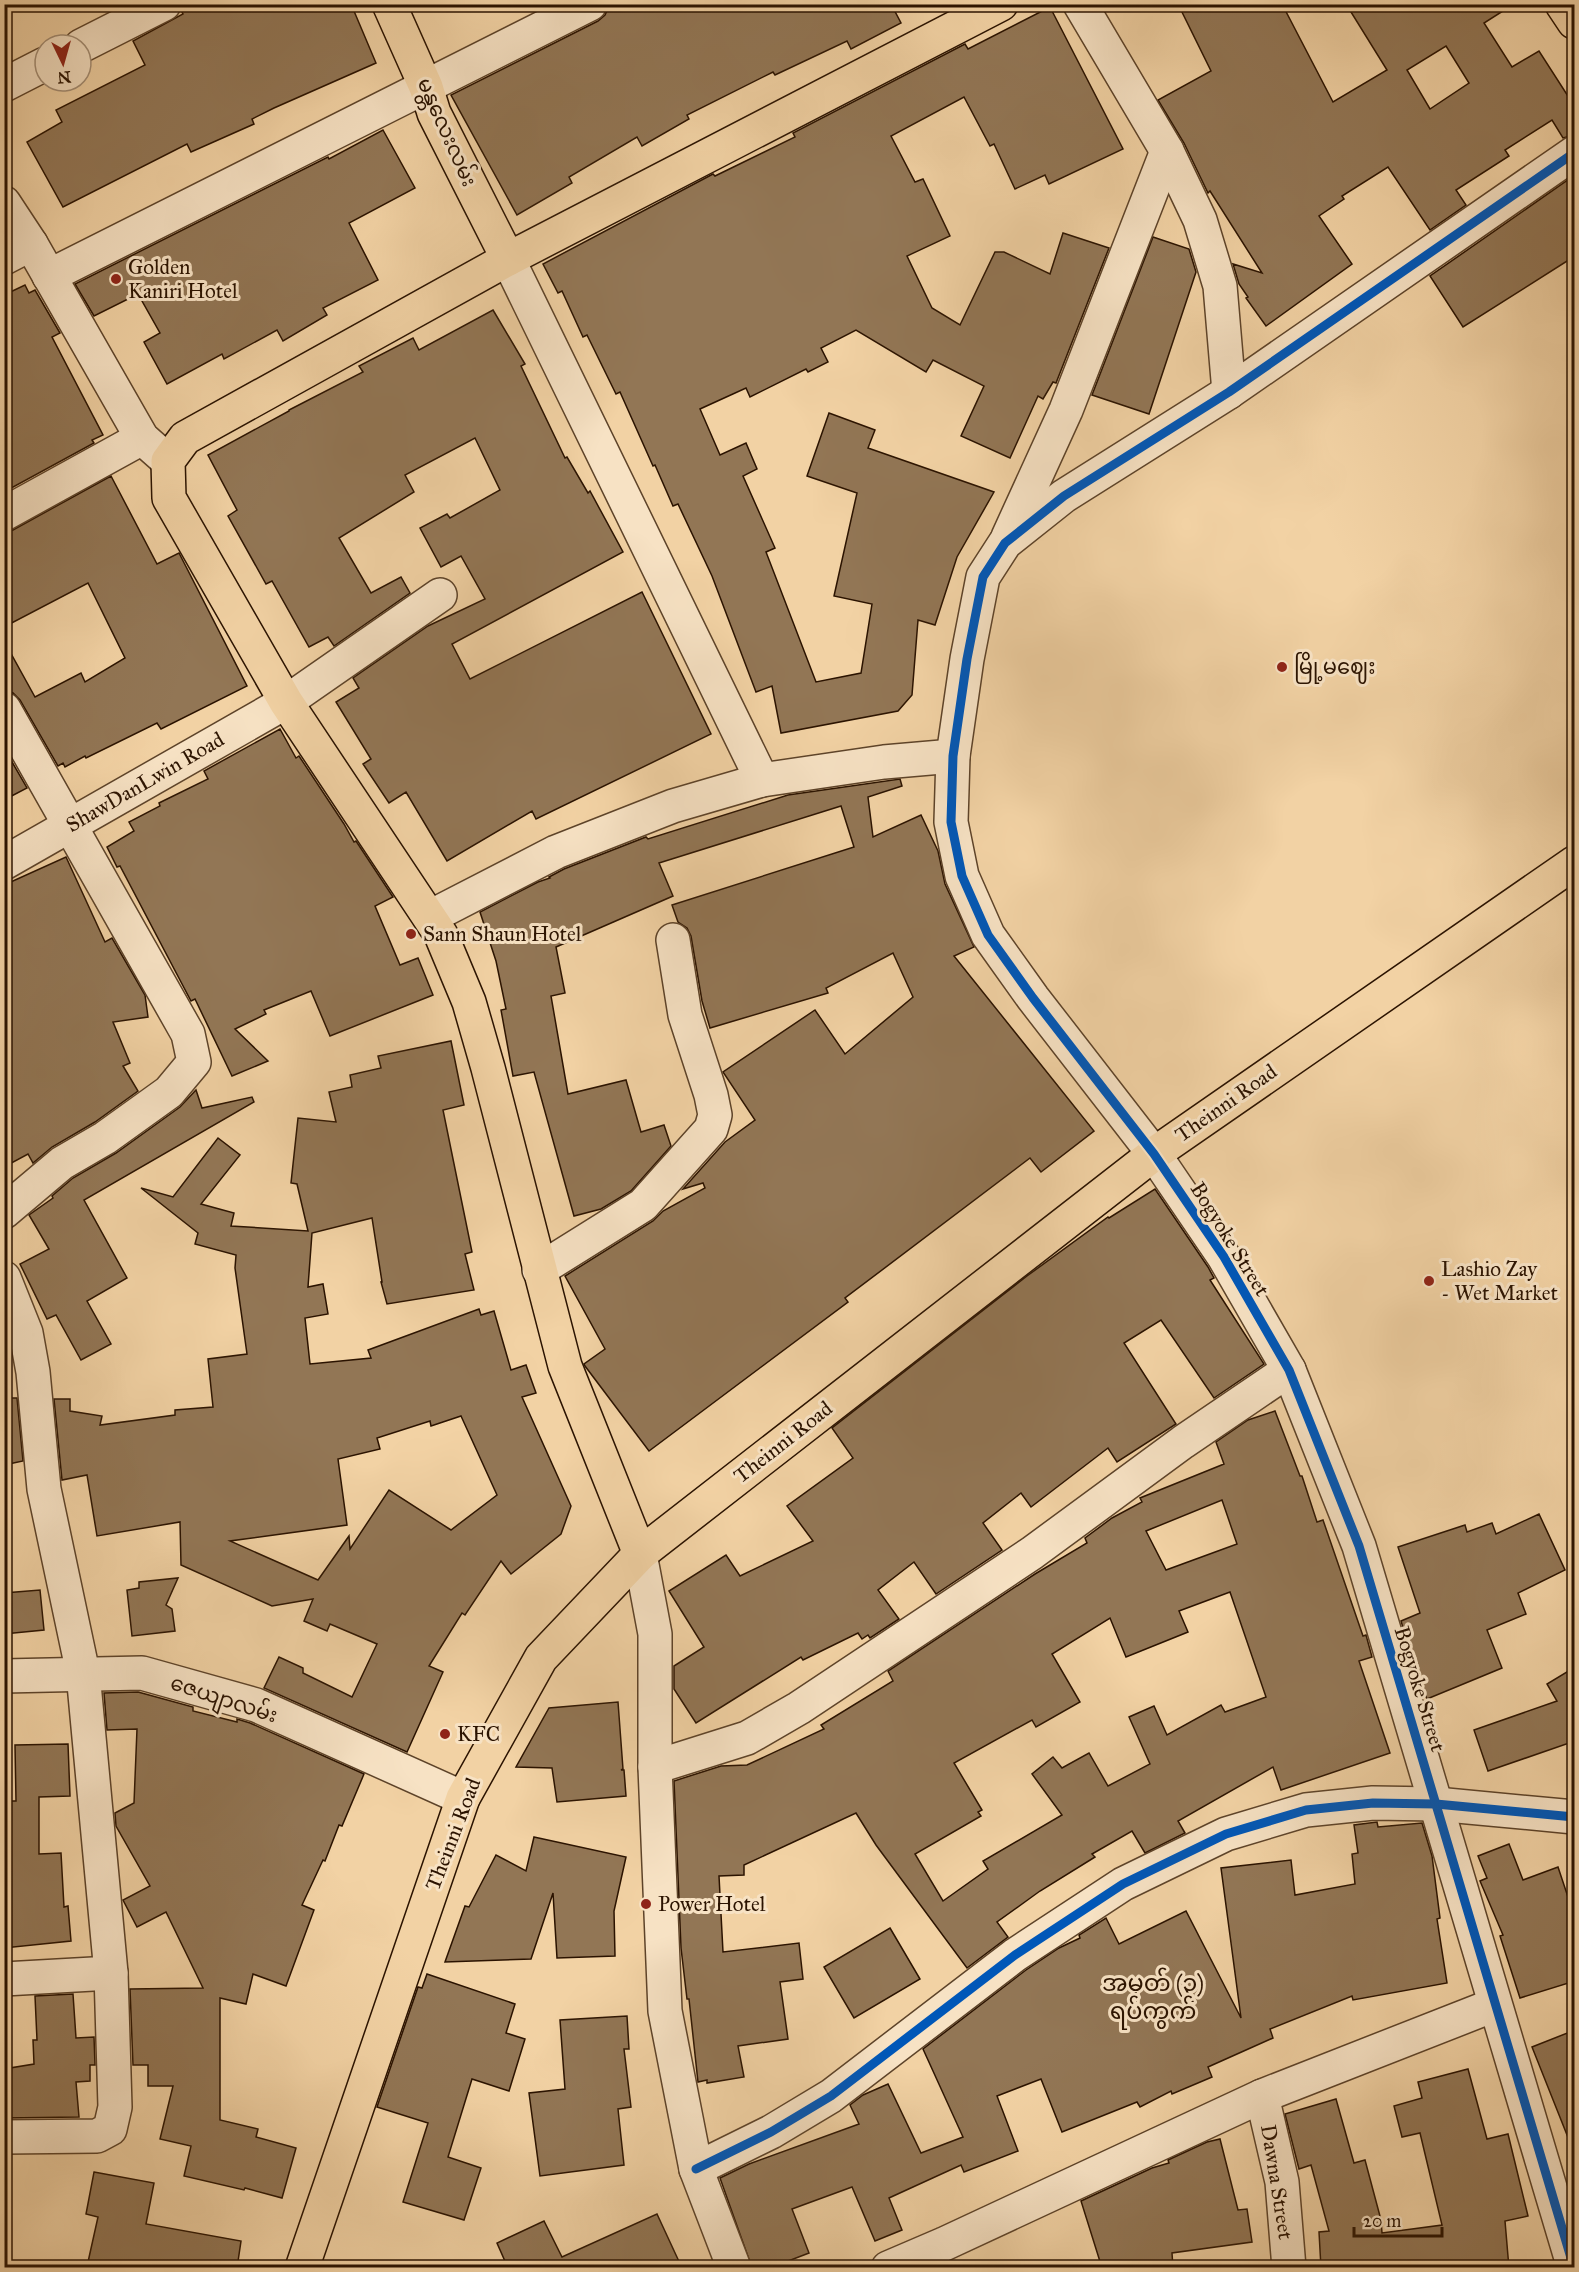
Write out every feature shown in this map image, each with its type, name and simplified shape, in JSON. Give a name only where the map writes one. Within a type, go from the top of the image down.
[{"type":"main road","name":"မန္တလေးလမ်း","points":[[388,4],[426,87],[434,113],[508,259]]},
{"type":"main road","points":[[640,1554],[565,1366],[488,1068],[468,1002],[441,935],[286,702],[169,498],[168,461],[185,438],[508,259],[1001,4]]},
{"type":"main road","points":[[1562,4],[1575,22]]},
{"type":"main road","name":"Theinni Road","points":[[302,2268],[462,1798],[541,1658],[640,1554],[1154,1154],[1575,863]]},
{"type":"street","points":[[93,40],[164,4]]},
{"type":"street","points":[[50,276],[590,4]]},
{"type":"street","points":[[1080,4],[1167,151],[1200,220],[1220,286],[1229,392]]},
{"type":"street","points":[[4,85],[33,70]]},
{"type":"street","points":[[1005,543],[1066,410],[1167,151]]},
{"type":"street","points":[[1005,543],[1064,496],[1229,392],[1575,153]]},
{"type":"street","points":[[4,203],[18,251],[50,276],[142,438],[168,461]]},
{"type":"street","points":[[508,259],[762,780]]},
{"type":"street","points":[[4,514],[142,438]]},
{"type":"street","name":"Bogyoke Street","points":[[1005,543],[984,577],[967,659],[953,756],[951,822],[962,876],[988,935],[1033,998],[1154,1154],[1224,1257],[1289,1370],[1359,1546],[1574,2268]]},
{"type":"street","name":"ShawDanLwin Road","points":[[4,862],[286,702],[440,595]]},
{"type":"street","points":[[4,709],[188,1034],[194,1062],[169,1092],[105,1138],[62,1163],[4,1212]]},
{"type":"street","points":[[430,917],[556,852],[673,806],[762,780],[884,762],[953,756]]},
{"type":"street","points":[[539,1270],[643,1205],[711,1129],[715,1115],[711,1095],[685,1015],[673,940]]},
{"type":"street","points":[[4,1278],[26,1333],[33,1372],[44,1489],[83,1673],[111,1972],[115,2107],[110,2129],[97,2136],[4,2137]]},
{"type":"street","points":[[655,1767],[747,1738],[799,1708],[1032,1553],[1183,1442],[1289,1370]]},
{"type":"street","points":[[640,1554],[655,1634],[655,1767],[665,2011],[696,2169],[734,2268]]},
{"type":"street","name":"ဇေယျာလမ်း","points":[[4,1677],[142,1673],[256,1705],[462,1798]]},
{"type":"street","points":[[696,2169],[771,2132],[831,2096],[1015,1955],[1123,1884],[1226,1834],[1306,1810],[1373,1803],[1436,1804],[1573,1815]]},
{"type":"street","points":[[4,1979],[111,1972]]},
{"type":"street","points":[[888,2268],[1262,2096],[1494,2005]]},
{"type":"street","name":"Dawna Street","points":[[1262,2096],[1282,2182],[1289,2268]]},
{"type":"building","points":[[183,4],[351,4],[376,63],[274,108],[252,119],[254,124],[191,152],[187,144],[63,207],[27,142],[62,122],[56,110],[145,65],[133,41],[183,14],[181,10]]},
{"type":"building","points":[[610,4],[891,4],[901,23],[851,49],[847,41],[775,75],[773,72],[687,115],[689,119],[642,146],[637,137],[569,177],[572,183],[517,215],[451,95],[598,21],[605,15]]},
{"type":"building","points":[[1178,4],[1282,4],[1333,102],[1387,70],[1346,4],[1514,4],[1484,23],[1512,67],[1539,51],[1575,107],[1575,135],[1563,138],[1552,120],[1505,150],[1509,156],[1456,190],[1466,205],[1430,230],[1388,167],[1342,196],[1344,199],[1319,216],[1352,264],[1266,326],[1246,298],[1248,297],[1239,284],[1233,264],[1262,273],[1210,191],[1208,193],[1184,143],[1158,100],[1211,71]],"holes":[[[1446,46],[1469,83],[1430,109],[1407,70]]]},
{"type":"building","points":[[1050,7],[1123,149],[1049,184],[1045,175],[1015,189],[994,144],[990,146],[964,97],[891,136],[915,182],[923,179],[950,236],[907,256],[932,308],[960,325],[995,252],[1004,252],[1050,274],[1063,233],[1109,248],[1056,383],[1053,382],[1043,399],[1038,396],[1010,458],[961,436],[984,386],[933,360],[926,372],[856,330],[821,348],[828,362],[808,372],[806,369],[750,397],[746,388],[700,409],[720,455],[746,443],[757,469],[743,476],[775,548],[766,552],[816,682],[861,673],[872,604],[834,596],[857,493],[807,476],[829,413],[875,430],[868,448],[994,492],[957,557],[935,625],[918,620],[912,695],[898,711],[781,733],[772,686],[756,692],[712,576],[678,504],[673,506],[620,392],[616,394],[587,335],[583,337],[562,291],[558,293],[543,264],[713,174],[715,176],[795,137],[793,133],[965,44],[968,49]]},
{"type":"building","points":[[383,130],[415,188],[349,223],[378,280],[323,308],[327,315],[283,341],[277,330],[224,359],[222,354],[167,384],[144,342],[160,333],[138,294],[94,316],[75,284],[328,157],[329,159]]},
{"type":"building","points":[[1575,175],[1575,256],[1463,327],[1430,276]]},
{"type":"building","points":[[1153,237],[1189,249],[1196,272],[1149,414],[1092,395]]},
{"type":"building","points":[[25,285],[29,293],[35,290],[60,333],[52,337],[103,435],[92,440],[94,443],[4,492],[4,295]]},
{"type":"building","points":[[493,310],[525,364],[521,366],[565,458],[567,457],[588,493],[590,491],[623,552],[452,644],[470,679],[642,592],[711,734],[536,819],[532,811],[447,861],[406,792],[389,803],[363,764],[371,759],[336,702],[359,688],[353,678],[428,626],[485,599],[461,556],[441,567],[420,528],[447,514],[450,518],[500,490],[475,438],[405,475],[414,492],[339,538],[371,593],[401,577],[410,593],[334,646],[328,637],[309,647],[272,581],[266,584],[228,516],[237,510],[208,455],[363,372],[359,366],[413,338],[419,350]]},
{"type":"building","points":[[111,476],[157,564],[179,553],[247,686],[161,729],[157,723],[86,758],[85,756],[65,767],[63,763],[58,766],[20,700],[13,693],[4,690],[4,641],[35,697],[81,673],[85,682],[125,658],[88,583],[4,627],[4,533]]},
{"type":"building","points":[[280,729],[296,758],[299,756],[354,842],[356,841],[393,897],[375,906],[400,965],[418,958],[433,995],[330,1036],[311,991],[264,1010],[266,1014],[235,1029],[268,1061],[232,1076],[195,999],[191,1001],[120,866],[117,867],[107,847],[134,831],[129,822],[160,806],[159,803],[208,779],[204,771]]},
{"type":"building","points":[[4,748],[27,788],[4,800]]},
{"type":"building","points":[[900,779],[902,786],[868,797],[873,837],[921,815],[938,851],[945,884],[974,947],[954,956],[1094,1131],[1041,1172],[1030,1158],[845,1298],[848,1302],[649,1451],[584,1364],[605,1349],[565,1276],[653,1221],[663,1211],[705,1188],[703,1183],[683,1189],[725,1142],[755,1120],[723,1072],[815,1010],[845,1054],[913,997],[893,953],[826,988],[828,993],[710,1028],[702,1001],[691,936],[687,928],[678,922],[672,905],[854,847],[841,806],[659,863],[673,896],[556,947],[565,993],[551,996],[568,1094],[626,1080],[641,1132],[664,1125],[671,1146],[631,1191],[601,1209],[574,1216],[534,1072],[513,1076],[501,1010],[506,1009],[496,961],[480,912],[564,869],[646,837],[648,839],[788,795]]},
{"type":"building","points":[[66,857],[105,942],[112,938],[145,995],[148,1017],[113,1022],[130,1063],[123,1066],[138,1091],[95,1122],[52,1147],[33,1163],[28,1154],[4,1167],[4,885]]},
{"type":"building","points":[[451,1041],[464,1105],[443,1110],[472,1252],[465,1254],[474,1290],[387,1304],[381,1282],[372,1218],[312,1233],[308,1287],[323,1284],[328,1314],[305,1318],[310,1364],[371,1358],[368,1350],[479,1309],[481,1315],[494,1311],[511,1370],[526,1365],[536,1393],[522,1397],[571,1506],[561,1534],[511,1574],[501,1561],[465,1615],[462,1613],[429,1666],[443,1672],[407,1752],[264,1688],[279,1657],[303,1668],[303,1673],[352,1697],[377,1644],[330,1624],[327,1631],[304,1621],[313,1599],[272,1606],[181,1565],[180,1522],[97,1536],[87,1475],[62,1480],[54,1399],[70,1399],[70,1411],[102,1416],[100,1425],[175,1415],[175,1410],[213,1407],[208,1359],[247,1354],[235,1268],[236,1255],[195,1244],[198,1233],[141,1188],[173,1197],[218,1138],[240,1155],[201,1204],[234,1213],[231,1226],[308,1231],[297,1184],[291,1183],[298,1118],[336,1122],[329,1092],[352,1087],[350,1075],[381,1068],[378,1056]],"holes":[[[461,1416],[497,1495],[451,1530],[389,1490],[350,1549],[349,1536],[318,1580],[230,1541],[347,1525],[338,1459],[380,1449],[377,1438],[430,1421],[431,1426]]]},
{"type":"building","points":[[196,1090],[202,1108],[252,1097],[254,1102],[84,1200],[127,1278],[87,1301],[111,1344],[81,1360],[56,1315],[47,1319],[20,1264],[49,1249],[29,1215],[53,1198],[52,1196],[73,1178],[116,1153],[180,1107]]},
{"type":"building","points":[[1155,1189],[1208,1267],[1214,1278],[1210,1280],[1264,1364],[1214,1398],[1161,1320],[1124,1343],[1176,1424],[1117,1462],[1108,1448],[1031,1507],[1021,1493],[983,1523],[1002,1550],[936,1594],[914,1562],[878,1590],[899,1619],[870,1638],[868,1635],[862,1639],[858,1633],[803,1660],[801,1657],[696,1723],[674,1689],[674,1666],[704,1647],[669,1591],[726,1555],[740,1576],[813,1541],[787,1506],[853,1458],[832,1428],[1027,1276],[1108,1217]]},
{"type":"building","points":[[4,1398],[17,1398],[23,1461],[4,1465]]},
{"type":"building","points":[[1275,1411],[1300,1476],[1302,1476],[1317,1522],[1323,1520],[1363,1636],[1366,1635],[1372,1657],[1359,1661],[1390,1753],[1281,1790],[1273,1767],[1178,1821],[1185,1833],[1145,1853],[1132,1831],[1092,1854],[1095,1857],[1040,1891],[997,1922],[1008,1937],[967,1968],[876,1845],[856,1813],[744,1865],[744,1875],[719,1876],[723,1952],[799,1943],[803,1979],[780,1982],[788,2039],[738,2046],[744,2077],[707,2083],[707,2080],[698,2082],[681,1948],[674,1781],[721,1766],[747,1765],[824,1729],[821,1725],[893,1681],[888,1671],[1035,1574],[1087,1543],[1085,1538],[1112,1518],[1142,1502],[1140,1498],[1224,1464],[1216,1442],[1248,1420]],"holes":[[[1222,1500],[1237,1544],[1166,1570],[1146,1531]],[[1230,1592],[1266,1697],[1225,1712],[1221,1705],[1167,1735],[1154,1706],[1129,1717],[1150,1764],[1108,1786],[1089,1753],[1062,1768],[1053,1757],[1032,1774],[1062,1815],[983,1861],[988,1869],[943,1901],[915,1854],[981,1816],[978,1812],[982,1810],[954,1763],[1032,1720],[1036,1727],[1080,1702],[1052,1654],[1110,1618],[1126,1657],[1188,1632],[1179,1611]]]},
{"type":"building","points":[[1539,1514],[1565,1570],[1518,1593],[1526,1614],[1487,1630],[1502,1668],[1427,1699],[1416,1672],[1401,1621],[1420,1613],[1398,1547],[1465,1525],[1467,1532],[1492,1523],[1496,1534]]},
{"type":"building","points":[[178,1578],[166,1605],[172,1609],[175,1631],[132,1636],[127,1590],[139,1588],[139,1582]]},
{"type":"building","points":[[40,1590],[44,1630],[4,1634],[4,1593]]},
{"type":"building","points":[[1575,1667],[1575,1741],[1488,1771],[1474,1730],[1557,1701],[1547,1684]]},
{"type":"building","points":[[138,1692],[193,1707],[193,1711],[250,1723],[364,1774],[342,1826],[339,1825],[325,1861],[323,1860],[302,1905],[314,1910],[286,1986],[253,1974],[246,2004],[220,1998],[220,2120],[258,2129],[256,2137],[296,2148],[282,2198],[184,2176],[191,2146],[160,2139],[173,2086],[148,2086],[148,2065],[133,2065],[130,1989],[203,1988],[166,1912],[137,1927],[123,1900],[150,1886],[116,1826],[115,1813],[134,1803],[137,1729],[107,1730],[104,1693]]},
{"type":"building","points":[[618,1702],[623,1769],[621,1770],[624,1770],[626,1796],[557,1802],[552,1768],[516,1767],[549,1708]]},
{"type":"building","points":[[68,1744],[70,1796],[39,1797],[39,1854],[61,1853],[64,1907],[68,1906],[71,1941],[4,1948],[4,1801],[16,1801],[15,1745]]},
{"type":"building","points":[[1377,1822],[1378,1827],[1422,1823],[1432,1856],[1440,1918],[1437,1919],[1447,1983],[1353,2000],[1352,1996],[1270,2029],[1273,2038],[1208,2067],[1212,2077],[1172,2094],[1171,2091],[1140,2107],[1137,2102],[1062,2132],[1041,2079],[997,2096],[1018,2151],[964,2172],[961,2165],[889,2198],[902,2230],[875,2241],[852,2187],[792,2209],[809,2253],[770,2268],[752,2268],[720,2178],[749,2164],[859,2124],[850,2105],[863,2095],[888,2084],[921,2153],[963,2137],[923,2049],[1026,1970],[1059,1948],[1080,1938],[1079,1935],[1106,1918],[1119,1944],[1186,1911],[1241,2018],[1221,1868],[1291,1860],[1295,1895],[1355,1884],[1352,1854],[1358,1853],[1354,1825]]},
{"type":"building","points":[[534,1837],[626,1857],[614,1911],[615,1956],[557,1958],[553,1893],[531,1959],[445,1962],[465,1906],[469,1907],[496,1855],[526,1871]]},
{"type":"building","points":[[1509,1844],[1523,1880],[1558,1867],[1575,1918],[1575,1981],[1520,1998],[1500,1936],[1503,1935],[1480,1881],[1487,1878],[1478,1856]]},
{"type":"building","points":[[890,1928],[920,1979],[854,2018],[824,1967]]},
{"type":"building","points":[[427,1974],[515,2004],[506,2033],[525,2039],[509,2091],[472,2079],[448,2157],[481,2168],[464,2220],[403,2202],[428,2123],[377,2107],[418,1987],[422,1988]]},
{"type":"building","points":[[73,1994],[76,2038],[94,2037],[95,2065],[90,2065],[90,2081],[76,2082],[79,2117],[4,2118],[4,2069],[34,2064],[33,2040],[37,2040],[35,1996]]},
{"type":"building","points":[[627,2016],[629,2049],[624,2049],[631,2107],[618,2109],[624,2165],[540,2176],[529,2093],[565,2089],[560,2020]]},
{"type":"building","points":[[1575,2030],[1575,2150],[1573,2150],[1532,2047]]},
{"type":"building","points":[[1468,2069],[1487,2139],[1508,2134],[1528,2216],[1505,2221],[1509,2268],[1321,2268],[1319,2232],[1329,2231],[1311,2165],[1299,2169],[1285,2114],[1336,2099],[1354,2163],[1365,2160],[1381,2220],[1382,2233],[1442,2225],[1420,2133],[1402,2137],[1394,2106],[1422,2098],[1418,2082]]},
{"type":"building","points":[[1220,2139],[1238,2210],[1247,2209],[1252,2242],[1172,2253],[1173,2268],[1102,2268],[1081,2201],[1152,2168],[1169,2163],[1168,2160],[1207,2142]]},
{"type":"building","points":[[94,2172],[154,2183],[146,2224],[241,2241],[237,2268],[115,2268],[88,2262],[98,2217],[86,2214]]},
{"type":"building","points":[[657,2214],[682,2268],[508,2268],[497,2243],[544,2221],[562,2257]]},
{"type":"cycle path","points":[[1574,153],[1229,392],[1064,496],[1005,543],[983,577],[967,659],[953,756],[951,822],[962,876],[988,935],[1033,998],[1154,1154],[1224,1257],[1289,1370],[1359,1546],[1574,2268]]},
{"type":"cycle path","points":[[696,2169],[771,2132],[831,2096],[1015,1955],[1123,1884],[1226,1834],[1306,1810],[1373,1803],[1436,1804],[1574,1817]]},
{"type":"place","name":"Golden Kaniri Hotel","points":[[116,279]]},
{"type":"place","name":"မြို့မဈေး","points":[[1282,667]]},
{"type":"place","name":"Sann Shaun Hotel","points":[[411,934]]},
{"type":"place","name":"Lashio Zay - Wet Market","points":[[1429,1281]]},
{"type":"place","name":"KFC","points":[[445,1734]]},
{"type":"place","name":"Power Hotel","points":[[646,1904]]},
{"type":"district","name":"အမှတ် (၃) ရပ်ကွက်","points":[[1153,1997]]}]
